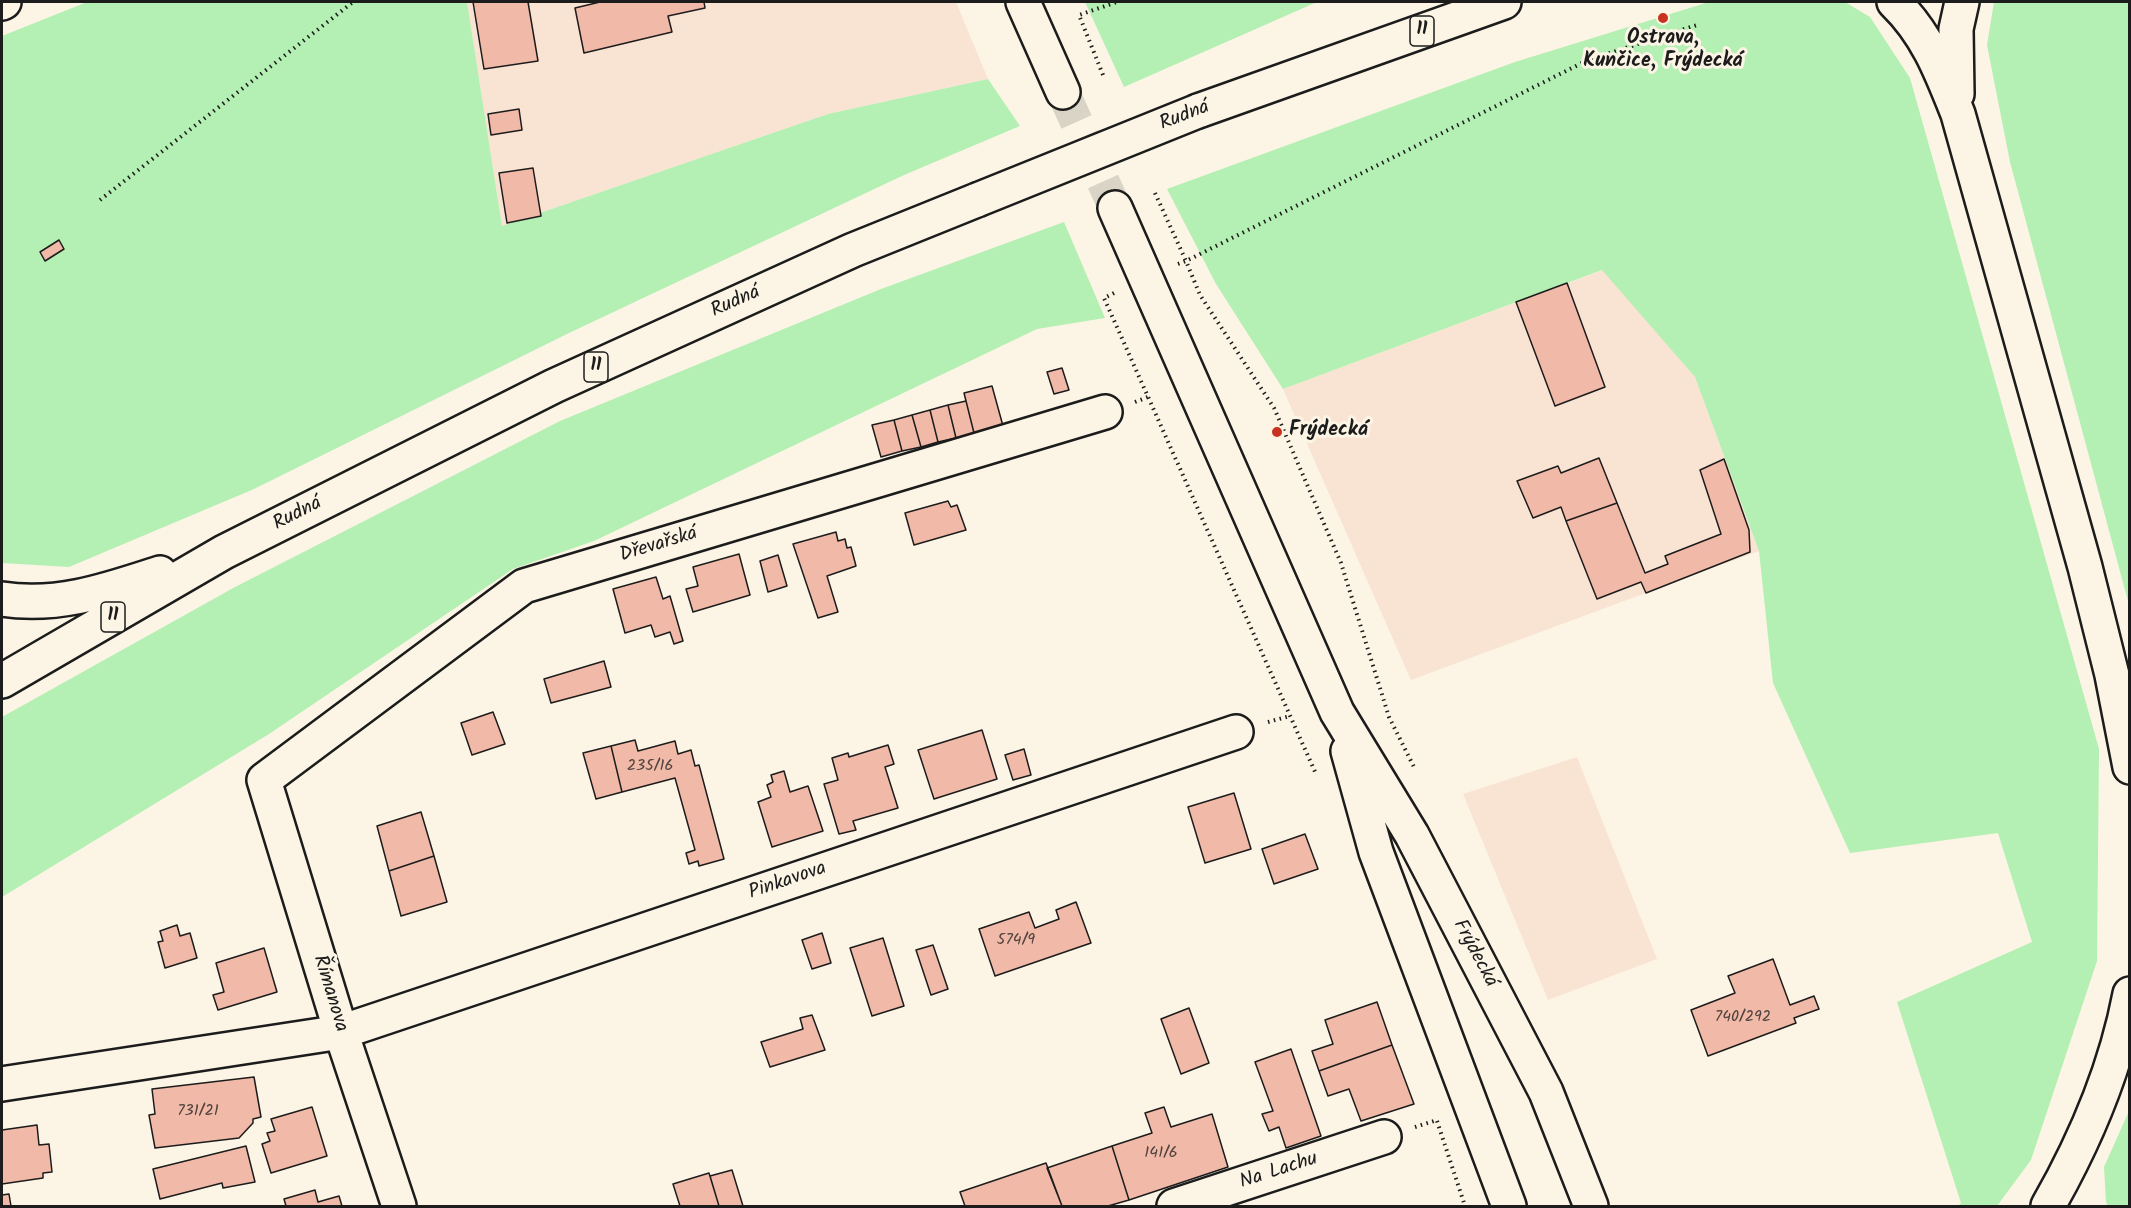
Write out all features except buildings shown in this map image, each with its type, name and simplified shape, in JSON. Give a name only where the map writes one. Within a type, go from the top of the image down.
[{"type":"main road","points":[[1023,2],[1063,92]]},
{"type":"main road","name":"Rudná","points":[[2,681],[225,552],[554,386],[854,250],[1198,111],[1504,2]]},
{"type":"main road","points":[[1894,2],[1923,36],[1940,68],[1958,114],[2088,578],[2112,675],[2130,768]]},
{"type":"main road","points":[[1958,114],[1956,29],[1962,2]]},
{"type":"main road","name":"Frýdecká","points":[[1115,208],[1337,712],[1412,835],[1546,1092],[1591,1206]]},
{"type":"main road","name":"Dřevařská","points":[[264,780],[524,586],[1105,412]]},
{"type":"main road","points":[[2,599],[54,601],[80,598],[225,552]]},
{"type":"main road","name":"Frýdecká","points":[[1337,712],[1376,852],[1509,1206]]},
{"type":"main road","name":"Pinkavova","points":[[2,1084],[341,1032],[1236,732]]},
{"type":"main road","name":"Římanova","points":[[264,780],[341,1032],[399,1206]]},
{"type":"main road","points":[[2048,1206],[2070,1165],[2105,1082],[2130,994]]},
{"type":"main road","name":"Na Lachu","points":[[1174,1206],[1384,1137]]},
{"type":"path","points":[[100,200],[352,2]]},
{"type":"path","points":[[1104,75],[1079,15],[1117,2]]},
{"type":"path","points":[[1155,193],[1186,261],[1588,60],[1697,25]]},
{"type":"shaded area","points":[[467,2],[956,2],[988,79],[828,114],[502,226]]},
{"type":"shaded area","points":[[1603,270],[1695,377],[1759,551],[1411,680],[1283,389]]},
{"type":"shaded area","points":[[1577,757],[1657,959],[1548,1000],[1463,794]]},
{"type":"green space","points":[[87,2],[467,2],[502,226],[828,114],[988,79],[1020,126],[904,175],[569,333],[254,489],[69,567],[2,563],[2,36]]},
{"type":"green space","points":[[1085,2],[1317,2],[1124,87]]},
{"type":"green space","points":[[1709,2],[1845,2],[1870,17],[1910,78],[2099,749],[2097,961],[2031,1160],[1997,1206],[1958,1206],[1961,1203],[1897,1002],[2032,942],[1998,833],[1850,853],[1773,683],[1759,551],[1695,377],[1602,270],[1283,389],[1216,284],[1167,189],[1515,62]]},
{"type":"green space","points":[[1994,2],[2129,2],[2129,605],[2010,162],[1987,45]]},
{"type":"green space","points":[[1064,222],[1105,318],[1037,329],[594,541],[513,569],[269,734],[2,897],[2,717],[235,587],[560,421],[881,289]]},
{"type":"green space","points":[[2129,1111],[2129,1206],[2108,1206],[2104,1167]]},
{"type":"tunnel","points":[[1063,92],[1115,208]]},
{"type":"place","name":"Ostrava, Kunčice, Frýdecká","points":[[1663,18]]},
{"type":"place","name":"Frýdecká","points":[[1277,432]]}]
